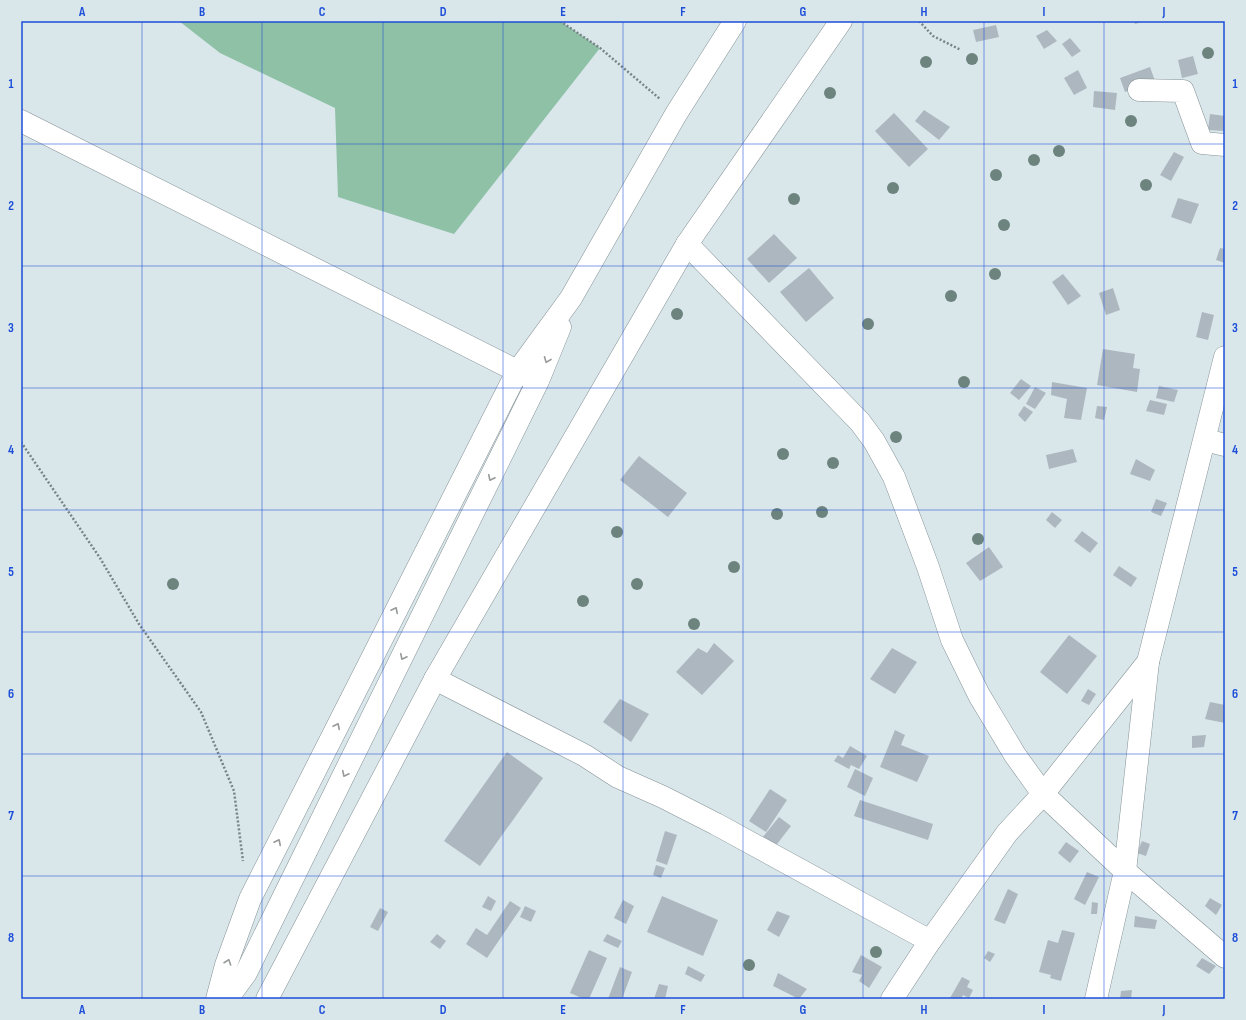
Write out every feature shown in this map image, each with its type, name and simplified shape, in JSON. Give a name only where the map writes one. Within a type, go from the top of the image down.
[{"type":"main road","points":[[217,999],[226,965],[250,899],[517,372],[571,298],[676,114],[735,21]]},
{"type":"main road","points":[[266,999],[435,679],[687,244],[841,21]]},
{"type":"main road","points":[[1139,90],[1183,91],[1202,143],[1225,145]]},
{"type":"main road","points":[[21,121],[517,372],[538,381]]},
{"type":"main road","points":[[687,244],[855,417],[874,441],[894,477],[928,567],[952,640],[979,695],[1015,754],[1043,794],[1126,871],[1225,957]]},
{"type":"main road","points":[[227,999],[246,973],[538,381],[571,298]]},
{"type":"main road","points":[[1096,999],[1126,871],[1148,662],[1215,442],[1225,357]]},
{"type":"main road","points":[[892,999],[930,941],[1007,833],[1043,794],[1148,662]]},
{"type":"main road","points":[[435,679],[584,755],[618,777],[663,797],[716,824],[930,941]]},
{"type":"path","points":[[560,21],[600,48],[676,114]]},
{"type":"path","points":[[920,21],[933,36],[961,50]]},
{"type":"path","points":[[21,442],[100,558],[139,624],[201,712],[234,791],[250,899]]},
{"type":"green space","points":[[179,21],[560,21],[600,48],[454,234],[338,197],[335,108],[220,53]]},
{"type":"building","points":[[1134,21],[1145,21],[1135,24]]},
{"type":"building","points":[[996,25],[999,37],[976,42],[973,30]]},
{"type":"building","points":[[1047,30],[1057,41],[1044,49],[1036,36]]},
{"type":"building","points":[[1070,38],[1081,51],[1072,57],[1062,44]]},
{"type":"building","points":[[1193,56],[1198,74],[1182,78],[1178,60]]},
{"type":"building","points":[[1150,67],[1155,81],[1125,92],[1120,78]]},
{"type":"building","points":[[1078,70],[1087,88],[1074,95],[1064,78]]},
{"type":"building","points":[[1094,91],[1117,93],[1115,110],[1093,107]]},
{"type":"building","points":[[924,110],[950,127],[939,140],[915,121]]},
{"type":"building","points":[[894,113],[928,149],[909,167],[875,131]]},
{"type":"building","points":[[1210,114],[1225,116],[1225,131],[1208,130]]},
{"type":"building","points":[[1174,152],[1184,157],[1171,181],[1160,175]]},
{"type":"building","points":[[1178,198],[1199,204],[1191,224],[1171,217]]},
{"type":"building","points":[[774,234],[797,258],[769,283],[747,259]]},
{"type":"building","points":[[1220,248],[1225,249],[1225,263],[1216,260]]},
{"type":"building","points":[[809,268],[834,298],[806,322],[780,292]]},
{"type":"building","points":[[1063,274],[1081,296],[1068,305],[1052,282]]},
{"type":"building","points":[[1113,288],[1120,310],[1106,315],[1099,293]]},
{"type":"building","points":[[1202,312],[1214,315],[1208,340],[1196,337]]},
{"type":"building","points":[[1103,349],[1135,354],[1133,368],[1140,369],[1137,392],[1097,385]]},
{"type":"building","points":[[1021,379],[1031,386],[1019,400],[1010,393]]},
{"type":"building","points":[[1052,382],[1087,388],[1081,420],[1064,418],[1067,399],[1051,395]]},
{"type":"building","points":[[1159,386],[1178,390],[1174,402],[1156,398]]},
{"type":"building","points":[[1035,387],[1046,393],[1035,409],[1026,404]]},
{"type":"building","points":[[1150,400],[1167,404],[1164,415],[1146,411]]},
{"type":"building","points":[[1024,406],[1033,412],[1025,422],[1018,415]]},
{"type":"building","points":[[1097,406],[1107,407],[1104,420],[1095,418]]},
{"type":"building","points":[[1073,449],[1077,462],[1049,469],[1046,455]]},
{"type":"building","points":[[639,456],[687,493],[668,517],[620,480]]},
{"type":"building","points":[[1136,459],[1155,470],[1150,481],[1130,474]]},
{"type":"building","points":[[1156,499],[1167,503],[1161,516],[1151,512]]},
{"type":"building","points":[[1052,512],[1062,520],[1055,528],[1046,520]]},
{"type":"building","points":[[1082,531],[1098,543],[1090,553],[1074,541]]},
{"type":"building","points":[[989,547],[1003,567],[980,581],[966,563]]},
{"type":"building","points":[[1119,566],[1137,578],[1131,587],[1113,575]]},
{"type":"building","points":[[1069,635],[1097,656],[1067,694],[1040,672]]},
{"type":"building","points":[[714,643],[734,661],[702,695],[676,672],[698,648],[707,653]]},
{"type":"building","points":[[892,648],[917,662],[895,694],[870,679]]},
{"type":"building","points":[[1088,689],[1096,694],[1089,705],[1081,701]]},
{"type":"building","points":[[620,699],[649,714],[631,742],[603,722]]},
{"type":"building","points":[[1210,702],[1225,705],[1225,723],[1205,719]]},
{"type":"building","points":[[895,730],[905,735],[901,745],[929,756],[917,782],[880,767]]},
{"type":"building","points":[[1206,735],[1204,747],[1192,748],[1192,736]]},
{"type":"building","points":[[850,746],[867,756],[859,769],[851,765],[849,769],[834,761],[838,755],[843,758]]},
{"type":"building","points":[[507,752],[543,778],[480,866],[444,841]]},
{"type":"building","points":[[855,769],[873,778],[865,796],[847,787]]},
{"type":"building","points":[[770,789],[787,800],[766,832],[749,821]]},
{"type":"building","points":[[860,800],[933,824],[928,840],[854,816]]},
{"type":"building","points":[[779,817],[791,826],[774,848],[762,838]]},
{"type":"building","points":[[665,831],[677,835],[667,865],[656,861]]},
{"type":"building","points":[[1142,841],[1150,844],[1146,856],[1137,853]]},
{"type":"building","points":[[1066,842],[1079,851],[1070,863],[1058,853]]},
{"type":"building","points":[[656,865],[665,868],[661,878],[653,875]]},
{"type":"building","points":[[1087,872],[1099,877],[1085,905],[1074,899]]},
{"type":"building","points":[[1008,889],[1018,894],[1005,924],[994,920]]},
{"type":"building","points":[[488,896],[496,901],[491,911],[482,907]]},
{"type":"building","points":[[662,896],[718,920],[703,956],[647,932]]},
{"type":"building","points":[[1210,898],[1222,905],[1216,915],[1205,906]]},
{"type":"building","points":[[623,900],[634,906],[626,924],[614,918]]},
{"type":"building","points":[[510,901],[521,908],[487,958],[466,944],[476,928],[487,935]]},
{"type":"building","points":[[1092,902],[1098,903],[1097,914],[1091,914]]},
{"type":"building","points":[[525,906],[536,911],[531,922],[520,917]]},
{"type":"building","points":[[380,908],[388,912],[378,931],[370,927]]},
{"type":"building","points":[[777,911],[790,916],[779,937],[767,930]]},
{"type":"building","points":[[1135,916],[1157,920],[1155,929],[1134,927]]},
{"type":"building","points":[[1062,930],[1075,933],[1061,981],[1050,978],[1051,975],[1039,972],[1048,940],[1058,943]]},
{"type":"building","points":[[437,934],[446,941],[440,949],[430,942]]},
{"type":"building","points":[[607,934],[622,941],[618,948],[603,941]]},
{"type":"building","points":[[589,950],[607,958],[589,999],[584,999],[570,993]]},
{"type":"building","points":[[988,951],[995,954],[990,962],[984,958]]},
{"type":"building","points":[[861,955],[882,967],[869,988],[859,981],[862,975],[852,972]]},
{"type":"building","points":[[1202,958],[1216,966],[1209,974],[1196,966]]},
{"type":"building","points":[[688,966],[705,975],[701,982],[685,974]]},
{"type":"building","points":[[620,967],[632,972],[622,999],[608,999]]},
{"type":"building","points":[[778,973],[807,989],[799,999],[773,986]]},
{"type":"building","points":[[962,977],[970,981],[967,987],[973,990],[969,998],[963,995],[961,999],[950,998]]},
{"type":"building","points":[[659,984],[668,986],[665,999],[654,999]]},
{"type":"building","points":[[1132,990],[1131,999],[1120,999],[1121,991]]}]
